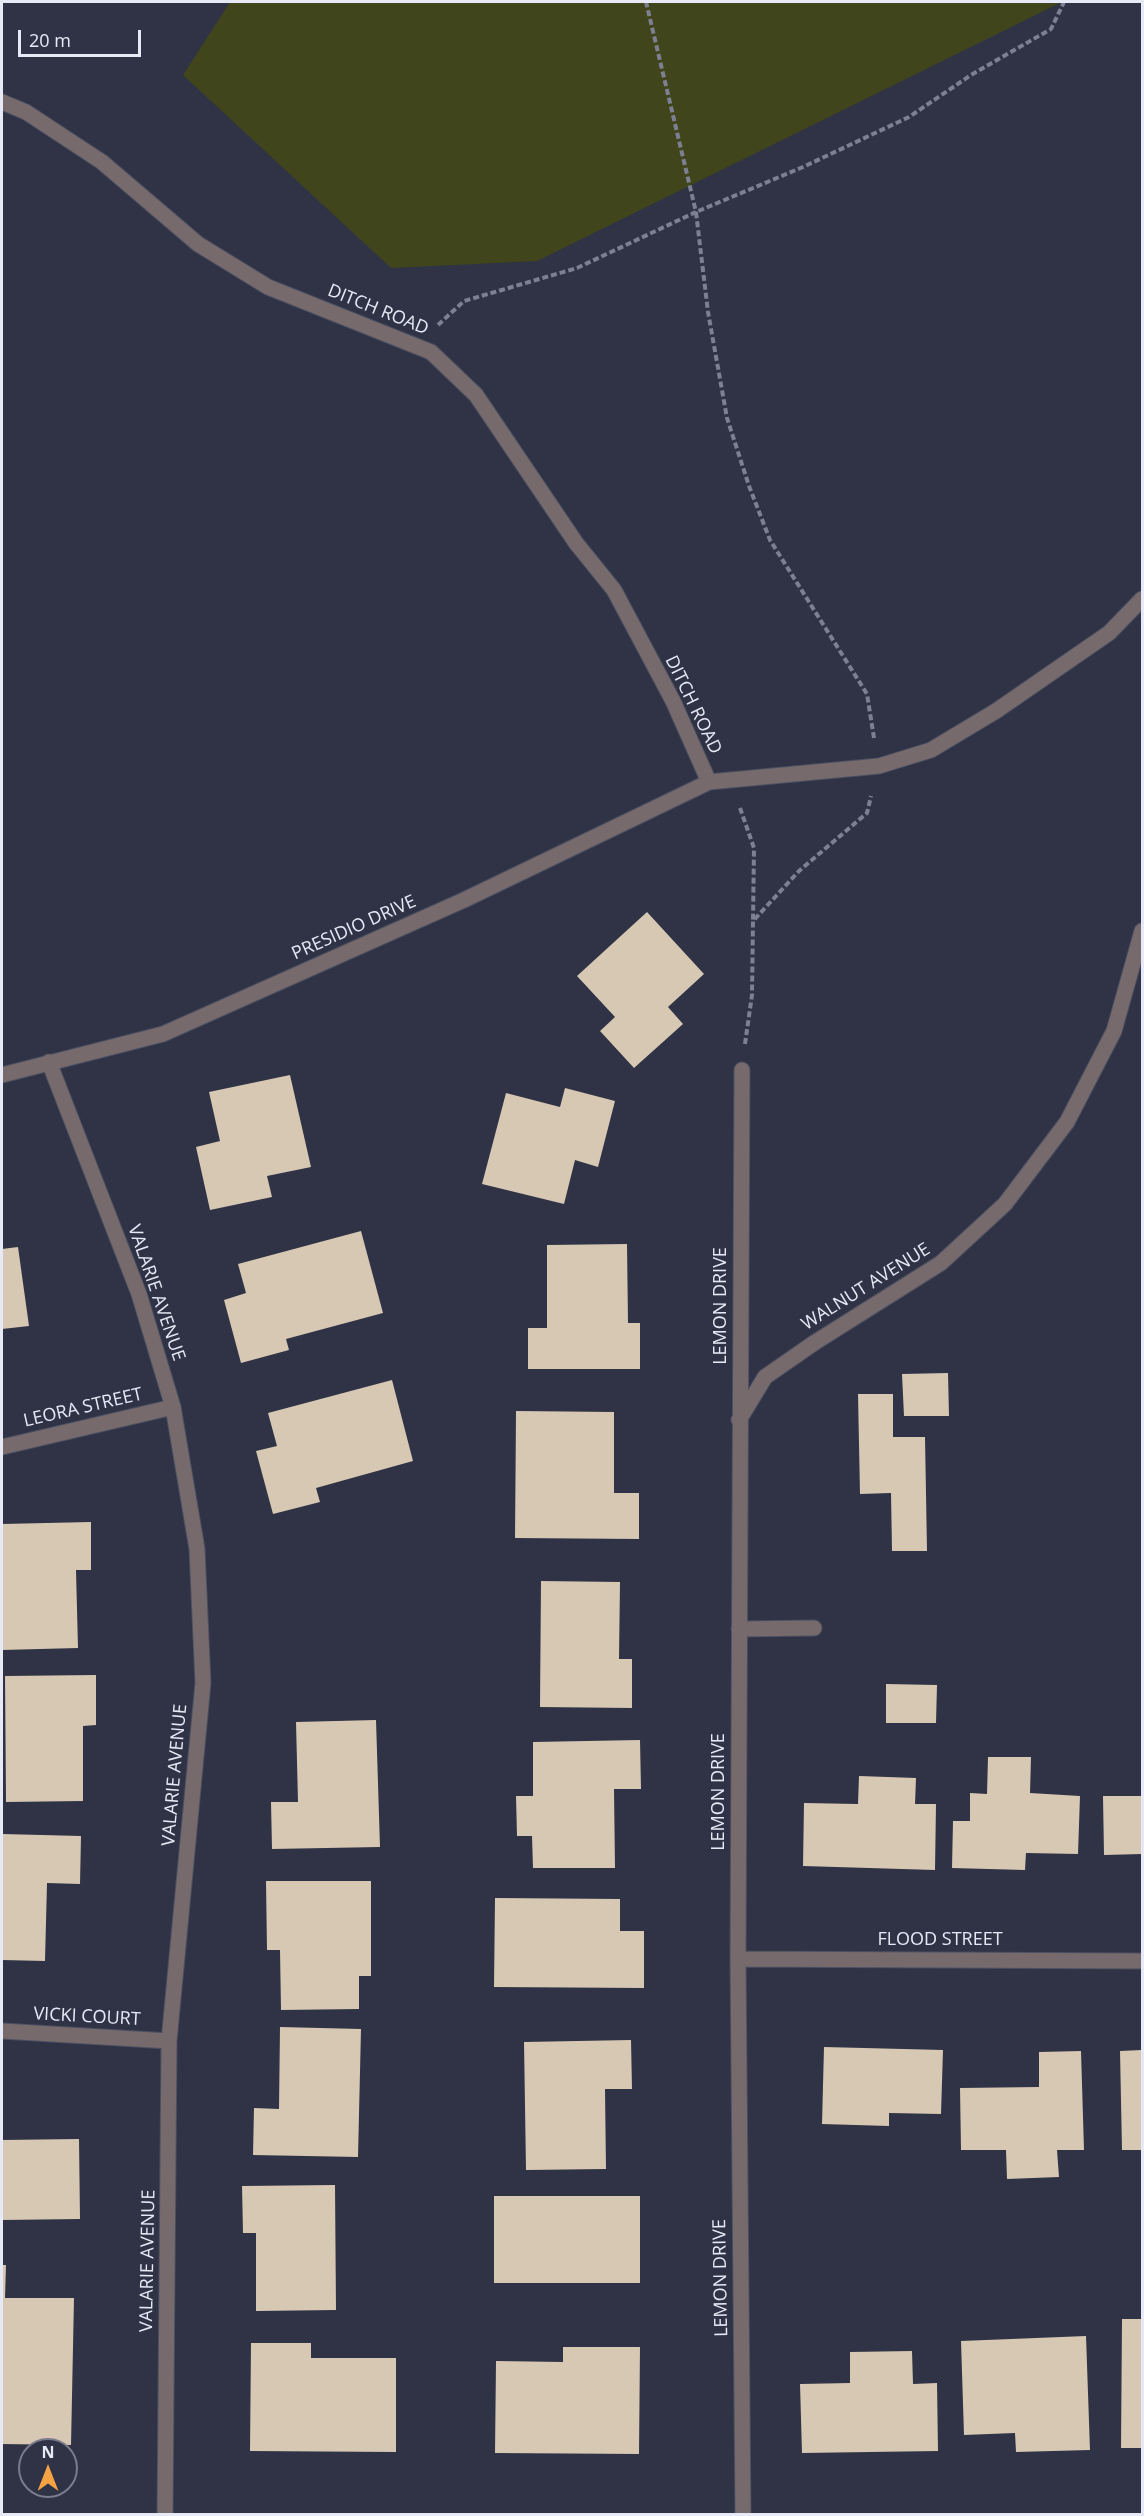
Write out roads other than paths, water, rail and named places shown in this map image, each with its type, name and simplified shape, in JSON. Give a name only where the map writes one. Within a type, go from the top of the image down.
[{"type":"street","name":"DITCH ROAD","points":[[2,102],[26,112],[102,162],[198,244],[268,287],[431,352],[476,395],[576,543],[614,590],[673,701],[709,782]]},
{"type":"street","points":[[709,782],[730,782],[879,766],[931,750],[996,711],[1109,633],[1143,599]]},
{"type":"street","name":"PRESIDIO DRIVE","points":[[2,1075],[163,1034],[464,900],[709,782]]},
{"type":"street","name":"WALNUT AVENUE","points":[[739,1420],[765,1377],[813,1343],[941,1263],[1005,1204],[1066,1122],[1114,1031],[1143,931]]},
{"type":"street","name":"VALARIE AVENUE","points":[[49,1062],[139,1294],[173,1407],[197,1549],[203,1683],[169,2041],[165,2514]]},
{"type":"street","name":"LEMON DRIVE","points":[[742,1070],[738,1959],[742,2514]]},
{"type":"street","name":"LEORA STREET","points":[[2,1447],[173,1407]]},
{"type":"street","points":[[739,1629],[813,1628]]},
{"type":"street","name":"FLOOD STREET","points":[[738,1959],[1143,1961]]},
{"type":"street","name":"VICKI COURT","points":[[2,2031],[169,2041]]}]
